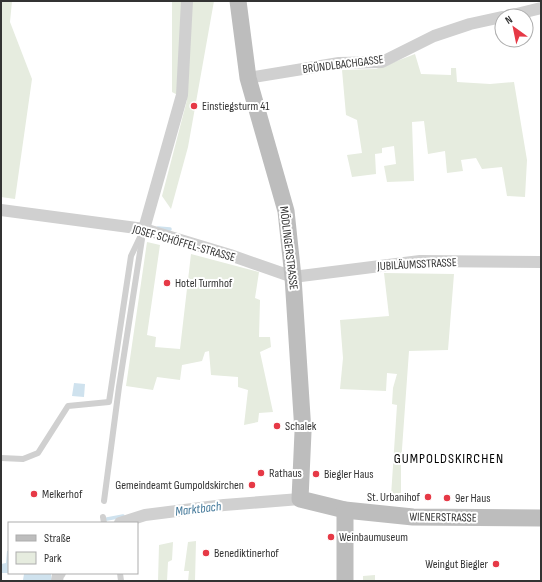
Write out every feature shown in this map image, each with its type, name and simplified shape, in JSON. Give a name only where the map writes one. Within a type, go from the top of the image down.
[{"type":"main road","name":"MÖDLINGERSTRASSE","points":[[238,1],[248,78],[286,211],[294,277],[303,432],[300,500]]},
{"type":"main road","name":"WIENERSTRASSE","points":[[300,500],[345,510],[413,517],[541,518]]},
{"type":"main road","points":[[345,510],[345,581]]},
{"type":"street","points":[[144,229],[182,95],[187,1]]},
{"type":"street","name":"BRÜNDLBACHGASSE","points":[[248,78],[339,63],[382,62],[434,36],[470,24],[494,20]]},
{"type":"street","name":"JOSEF SCHÖFFEL-STRASSE","points":[[1,210],[144,229],[230,255],[294,277]]},
{"type":"street","name":"JUBILÄUMSSTRASSE","points":[[294,277],[420,261],[541,262]]},
{"type":"street","points":[[121,522],[145,515],[224,505],[300,500]]},
{"type":"lane","points":[[1,458],[23,459],[38,453],[68,406],[109,402],[131,256],[144,229]]},
{"type":"lane","points":[[104,501],[120,379],[144,229]]},
{"type":"green space","points":[[1,1],[12,1],[10,22],[32,79],[15,199],[1,197]]},
{"type":"green space","points":[[172,1],[214,1],[188,147],[171,209],[162,196],[187,100],[172,92]]},
{"type":"green space","points":[[415,54],[421,74],[451,75],[451,68],[456,68],[457,82],[490,84],[514,82],[527,160],[525,197],[507,196],[502,167],[482,169],[476,158],[461,160],[463,171],[447,173],[445,151],[428,154],[424,121],[412,122],[414,181],[387,182],[384,166],[396,164],[394,146],[382,148],[382,153],[375,154],[376,174],[352,177],[347,155],[362,153],[357,120],[346,115],[342,70],[376,69]]},
{"type":"green space","points":[[147,242],[160,245],[147,335],[156,337],[155,347],[180,349],[191,254],[259,272],[255,298],[260,300],[259,337],[270,337],[271,347],[260,352],[273,412],[259,413],[258,422],[244,425],[248,390],[238,387],[238,377],[211,375],[209,351],[205,352],[202,361],[182,365],[180,380],[157,377],[153,390],[126,386]]},
{"type":"green space","points":[[384,273],[454,274],[448,350],[409,351],[401,463],[401,497],[391,496],[397,405],[392,404],[393,388],[397,374],[387,373],[386,391],[340,389],[343,358],[340,320],[389,316]]},
{"type":"green space","points":[[196,541],[195,581],[188,581],[189,571],[184,571],[188,542]]},
{"type":"green space","points":[[173,542],[172,560],[168,562],[167,581],[158,581],[159,545]]},
{"type":"green space","points":[[375,575],[375,581],[363,581],[363,576]]},
{"type":"water","points":[[74,383],[85,384],[84,397],[72,396]]},
{"type":"water","points":[[8,551],[8,573],[1,573],[1,564],[6,563]]},
{"type":"water","points":[[24,574],[51,574],[52,581],[24,581]]},
{"type":"waterway","points":[[158,228],[170,229]]},
{"type":"waterway","name":"Marktbach","points":[[107,519],[123,516]]},
{"type":"place","name":"Einstiegsturm 41","points":[[194,106]]},
{"type":"place","name":"Hotel Turmhof","points":[[167,283]]},
{"type":"place","name":"Schalek","points":[[277,426]]},
{"type":"place","name":"Rathaus","points":[[261,473]]},
{"type":"place","name":"Biegler Haus","points":[[316,474]]},
{"type":"place","name":"Gemeindeamt Gumpoldskirchen","points":[[252,485]]},
{"type":"place","name":"Melkerhof","points":[[34,494]]},
{"type":"place","name":"St. Urbanihof","points":[[428,497]]},
{"type":"place","name":"9er Haus","points":[[447,498]]},
{"type":"place","name":"Weinbaumuseum","points":[[331,537]]},
{"type":"place","name":"Benediktinerhof","points":[[206,553]]},
{"type":"place","name":"Weingut Biegler","points":[[496,564]]},
{"type":"district","name":"GUMPOLDSKIRCHEN","points":[[449,458]]}]
